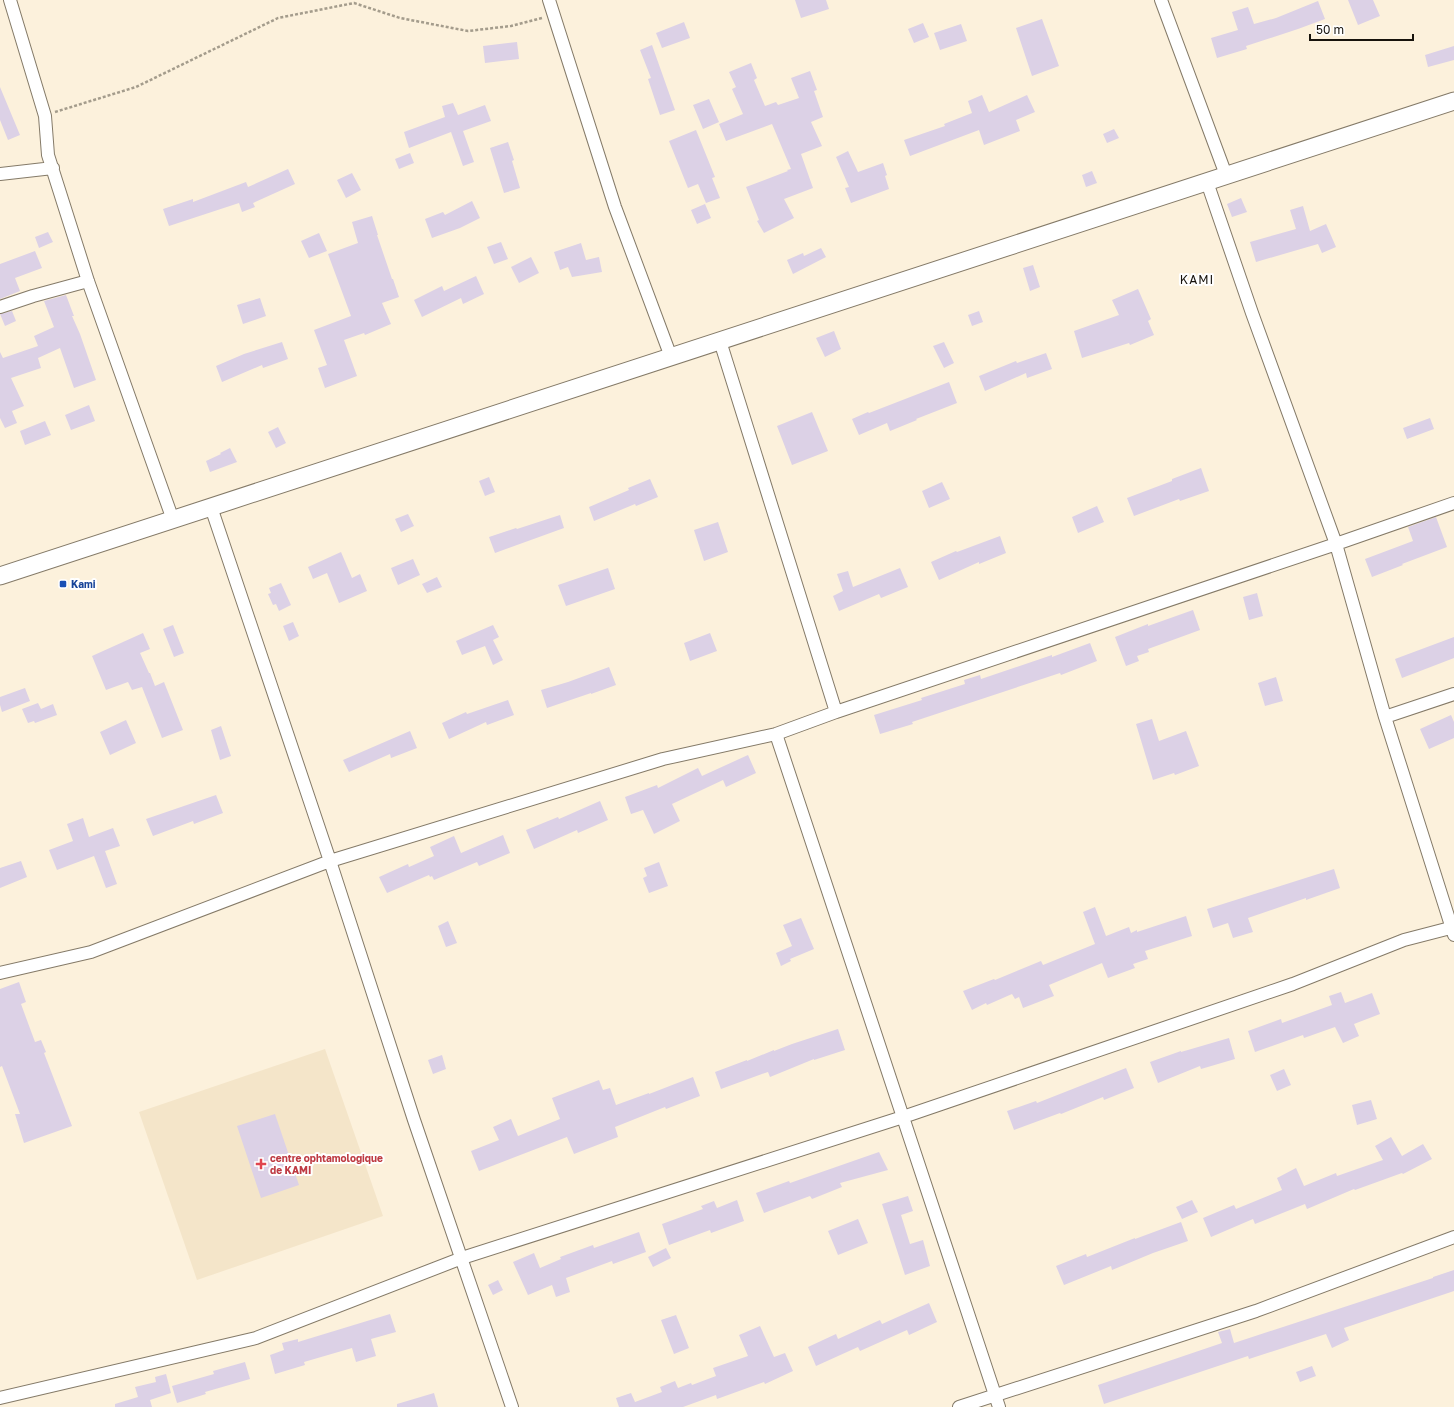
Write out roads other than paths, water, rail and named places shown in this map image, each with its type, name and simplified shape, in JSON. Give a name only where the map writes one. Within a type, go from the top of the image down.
[{"type":"street","points":[[10,0],[45,116],[48,155],[88,281],[173,520]]},
{"type":"street","points":[[549,0],[615,207],[671,357]]},
{"type":"street","points":[[1161,0],[1226,176]]},
{"type":"street","points":[[0,576],[1454,101]]},
{"type":"street","points":[[0,174],[53,168]]},
{"type":"street","points":[[0,1398],[256,1338],[462,1258],[903,1117],[1293,984],[1404,940],[1453,930],[1385,717],[1336,544],[1270,365],[1207,182]]},
{"type":"street","points":[[0,307],[88,281]]},
{"type":"street","points":[[720,341],[836,712]]},
{"type":"street","points":[[0,972],[91,952],[330,861],[663,759],[776,734],[836,712],[1454,503]]},
{"type":"street","points":[[211,507],[330,861],[414,1120],[512,1407]]},
{"type":"street","points":[[1385,717],[1454,694]]},
{"type":"street","points":[[776,734],[999,1407]]},
{"type":"street","points":[[959,1407],[1256,1311],[1454,1237]]},
{"type":"place","name":"Kami","points":[[63,584]]},
{"type":"place","name":"centre ophtamologique de KAMI","points":[[261,1164]]},
{"type":"district","name":"KAMI","points":[[1197,279]]}]
